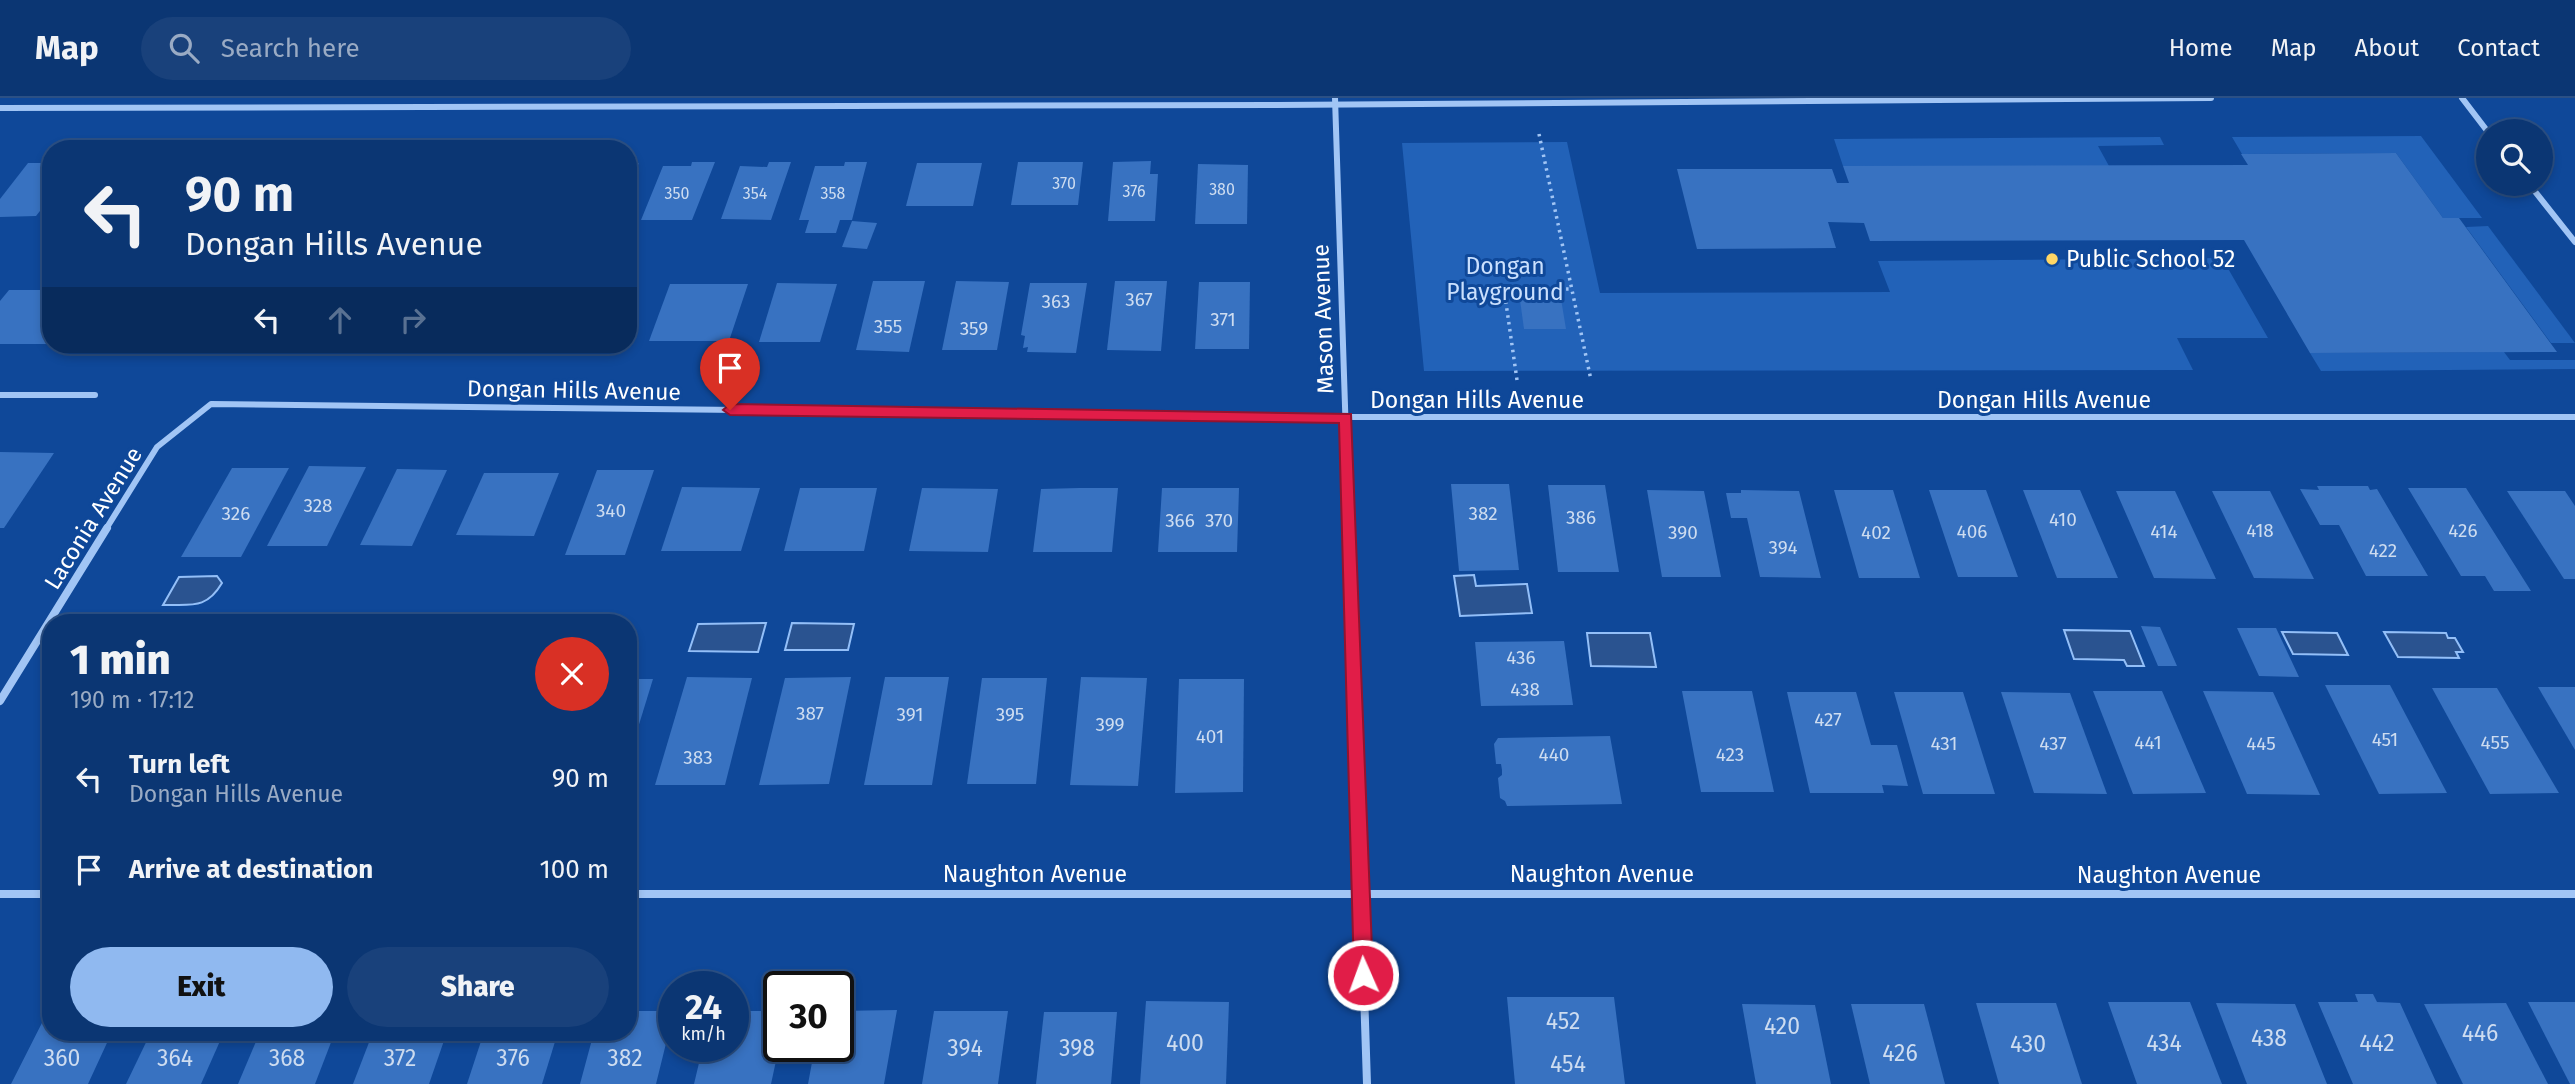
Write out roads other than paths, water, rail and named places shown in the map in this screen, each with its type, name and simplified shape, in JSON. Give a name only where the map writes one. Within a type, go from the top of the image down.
[{"type":"street","points":[[365,108],[371,98]]},
{"type":"street","points":[[0,108],[2211,98]]},
{"type":"street","points":[[2462,98],[2478,119]]},
{"type":"street","name":"Mason Avenue","points":[[1335,101],[1367,1084]]},
{"type":"street","points":[[2539,196],[2575,242]]},
{"type":"street","points":[[0,395],[95,395]]},
{"type":"street","name":"Dongan Hills Avenue","points":[[211,404],[1346,417],[2575,417]]},
{"type":"street","name":"Laconia Avenue","points":[[54,614],[157,447],[211,404]]},
{"type":"street","name":"Laconia Avenue","points":[[0,701],[42,633]]},
{"type":"street","points":[[0,894],[42,894]]},
{"type":"street","name":"Naughton Avenue","points":[[637,894],[2575,894]]},
{"type":"place","name":"Public School 52","points":[[2052,259]]},
{"type":"park label","name":"Dongan Playground","points":[[1505,279]]}]
